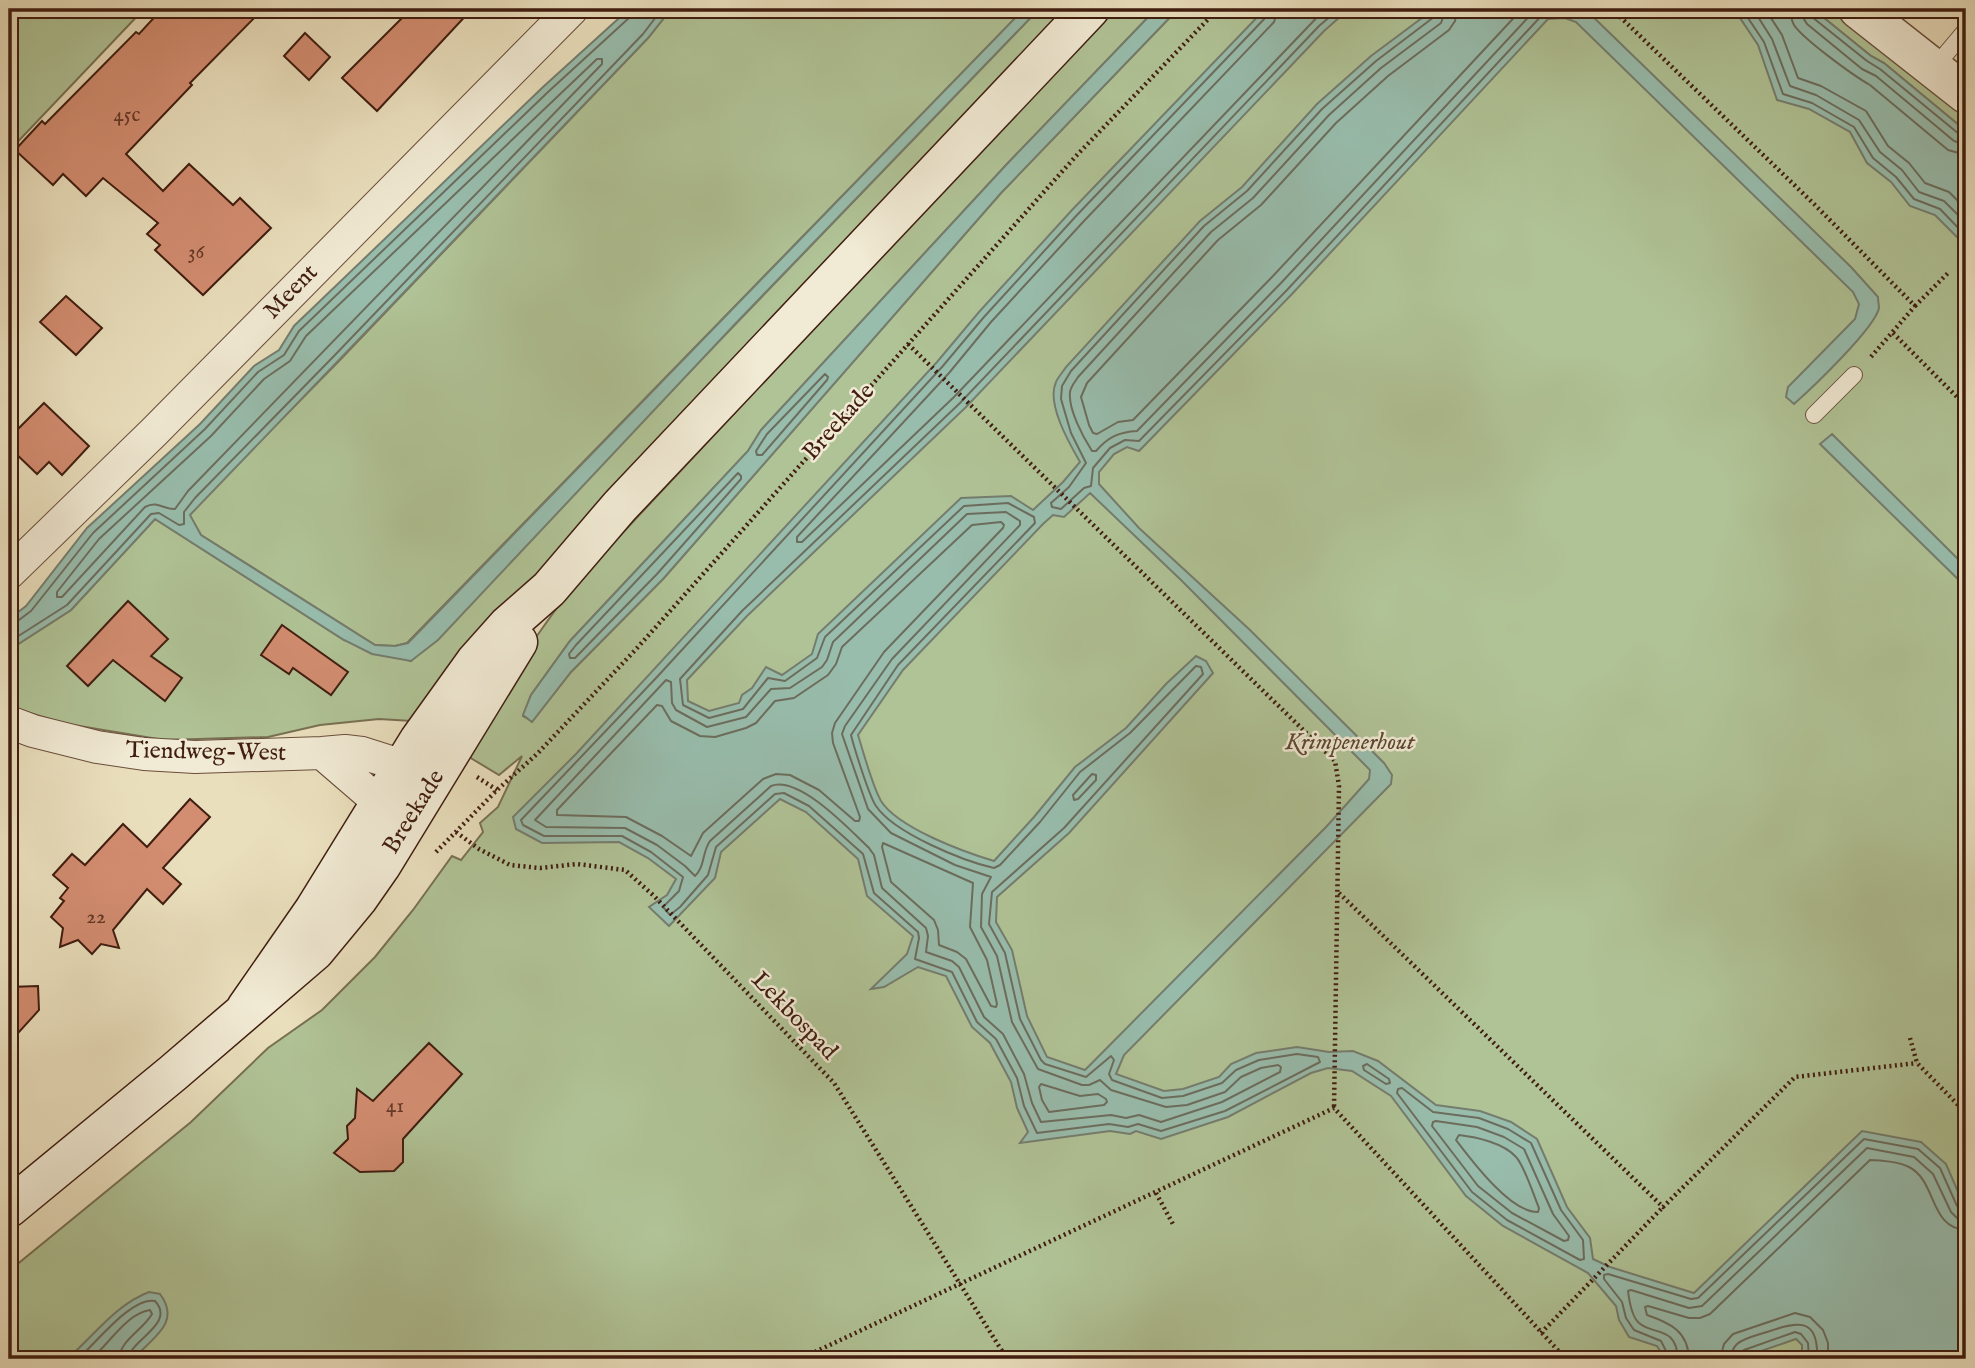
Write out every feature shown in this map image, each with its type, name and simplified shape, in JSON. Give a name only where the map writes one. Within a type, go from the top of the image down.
[{"type":"main road","name":"Breekade","points":[[9,1208],[173,1073],[246,1008],[314,909],[405,793],[549,589],[620,506],[1090,9]]},
{"type":"main road","points":[[1859,10],[1942,57],[1966,94]]},
{"type":"street","name":"Meent","points":[[9,573],[154,432],[572,9]]},
{"type":"street","name":"Tiendweg-West","points":[[9,722],[97,747],[144,754],[195,757],[362,752],[405,793]]},
{"type":"street","name":"Tiendweg-West","points":[[322,753],[405,793]]},
{"type":"lane","points":[[1942,57],[1966,30]]},
{"type":"lane","points":[[1814,415],[1854,374]]},
{"type":"path","name":"Breekade","points":[[456,832],[537,754],[638,648],[1076,156],[1218,9]]},
{"type":"path","points":[[1612,9],[1915,306]]},
{"type":"path","points":[[1854,374],[1949,272]]},
{"type":"path","points":[[1892,333],[1966,406]]},
{"type":"path","points":[[908,344],[1335,761],[1339,786],[1334,1108],[1566,1359]]},
{"type":"path","name":"Lekbospad","points":[[456,832],[479,849],[510,865],[540,867],[577,864],[625,870],[654,896],[834,1083],[1007,1359]]},
{"type":"path","points":[[1338,892],[1663,1207]]},
{"type":"path","points":[[1910,1038],[1917,1063],[1966,1113]]},
{"type":"path","points":[[1541,1333],[1588,1282],[1795,1077],[1917,1063]]},
{"type":"path","points":[[800,1359],[1334,1108]]},
{"type":"path","points":[[1156,1193],[1174,1226]]},
{"type":"green space","points":[[9,9],[144,9],[9,151]]},
{"type":"green space","points":[[671,9],[1024,9],[407,643],[395,646],[375,645],[201,535],[189,515],[200,502],[648,38]]},
{"type":"green space","points":[[1039,9],[1064,9],[412,721],[379,719],[320,725],[268,737],[164,740],[67,724],[9,707],[9,650],[71,610],[155,519],[344,640],[411,661]]},
{"type":"green space","name":"Krimpenerhout","points":[[1113,9],[1156,9],[1007,164],[761,430],[748,451],[570,641],[531,695],[523,716],[532,721],[571,672],[663,579],[1001,193],[1178,9],[1748,9],[1966,183],[1966,1359],[9,1359],[9,1271],[191,1122],[268,1048],[322,1010],[375,957],[452,856],[461,860],[483,832],[480,823],[498,807],[522,756],[499,775],[464,754],[529,647],[571,588]]},
{"type":"green space","points":[[1813,9],[1842,9],[1966,110],[1966,131],[1884,63],[1871,56]]},
{"type":"water","points":[[629,9],[671,9],[648,38],[190,515],[201,535],[375,645],[395,646],[408,643],[1024,9],[1039,9],[736,323],[438,640],[411,661],[372,654],[344,640],[155,519],[71,610],[9,650],[9,619],[26,606],[87,528],[200,424],[254,366],[279,350],[294,326],[543,87]]},
{"type":"water","points":[[1156,9],[1178,9],[1001,193],[663,579],[571,672],[532,722],[523,715],[531,695],[570,641],[748,451],[761,430],[1007,164]]},
{"type":"water","points":[[1265,9],[1349,9],[1324,31],[965,408],[747,616],[687,680],[688,701],[709,711],[739,703],[742,695],[752,688],[766,667],[782,675],[812,654],[818,634],[961,498],[1011,496],[1033,510],[1063,482],[1080,462],[1060,423],[1054,401],[1056,382],[1066,367],[1200,221],[1242,187],[1317,104],[1371,56],[1434,9],[1585,9],[1851,267],[1878,297],[1879,308],[1855,343],[1794,404],[1786,397],[1788,387],[1855,319],[1859,304],[1853,292],[1576,22],[1565,18],[1548,19],[1292,294],[1139,451],[1127,447],[1114,454],[1099,472],[1099,484],[1139,528],[1250,630],[1384,763],[1392,775],[1391,784],[1124,1055],[1116,1074],[1164,1091],[1183,1089],[1219,1077],[1231,1064],[1256,1053],[1297,1047],[1329,1052],[1353,1051],[1378,1061],[1436,1105],[1480,1111],[1511,1122],[1537,1139],[1567,1207],[1590,1238],[1593,1259],[1610,1267],[1694,1293],[1862,1131],[1921,1142],[1946,1164],[1966,1210],[1966,1359],[1802,1359],[1802,1345],[1796,1339],[1738,1359],[1665,1359],[1657,1346],[1629,1337],[1619,1320],[1616,1306],[1588,1273],[1503,1226],[1466,1196],[1391,1096],[1352,1071],[1328,1068],[1311,1073],[1228,1117],[1161,1139],[1136,1131],[1130,1134],[1110,1131],[1020,1143],[1028,1132],[1017,1108],[1011,1082],[990,1043],[972,1027],[946,976],[918,967],[884,987],[871,989],[907,954],[913,936],[867,896],[858,859],[806,812],[780,799],[721,852],[715,878],[669,926],[649,907],[667,895],[676,879],[648,858],[619,842],[542,843],[516,829],[513,817],[576,754],[937,362],[1072,210]],"holes":[[[1090,493],[1182,581],[1370,770],[1369,779],[1327,826],[1085,1070],[1047,1057],[1027,1016],[1012,950],[996,922],[997,897],[1069,833],[1213,673],[1206,661],[1196,656],[1126,728],[1075,767],[994,861],[933,838],[890,811],[874,787],[858,735],[903,670],[1043,524],[1053,515],[1064,517]]]},
{"type":"water","points":[[1734,9],[1813,9],[1966,131],[1966,246],[1935,215],[1910,206],[1891,182],[1867,163],[1850,132],[1809,109],[1777,100],[1758,45]]},
{"type":"water","points":[[1832,434],[1966,567],[1966,587],[1820,444]]},
{"type":"water","points":[[149,1292],[160,1294],[168,1313],[157,1336],[135,1357],[67,1359],[115,1313]]},
{"type":"building","points":[[162,9],[263,9],[190,83],[192,85],[126,154],[163,191],[189,164],[233,205],[240,198],[271,228],[203,295],[155,250],[160,245],[147,234],[158,223],[103,178],[86,196],[63,174],[53,185],[15,150],[42,121],[45,124]]},
{"type":"building","points":[[411,9],[472,9],[377,111],[342,78]]},
{"type":"building","points":[[305,33],[330,57],[309,80],[284,56]]},
{"type":"building","points":[[66,296],[102,328],[76,355],[40,322]]},
{"type":"building","points":[[44,403],[89,446],[62,475],[49,462],[37,474],[9,447],[9,438]]},
{"type":"building","points":[[128,601],[168,639],[151,656],[182,678],[165,701],[113,660],[88,686],[67,666]]},
{"type":"building","points":[[282,625],[348,672],[331,695],[293,668],[289,674],[261,655]]},
{"type":"building","points":[[190,799],[210,817],[163,868],[181,884],[163,904],[147,889],[113,930],[119,948],[101,944],[92,954],[78,940],[60,947],[63,928],[51,917],[64,901],[60,898],[68,888],[53,875],[72,854],[85,865],[123,824],[147,847]]},
{"type":"building","points":[[38,986],[39,1010],[9,1043],[9,987]]},
{"type":"building","points":[[429,1043],[462,1074],[403,1139],[403,1162],[394,1171],[360,1172],[334,1153],[348,1139],[347,1126],[355,1118],[357,1089],[373,1101]]}]
